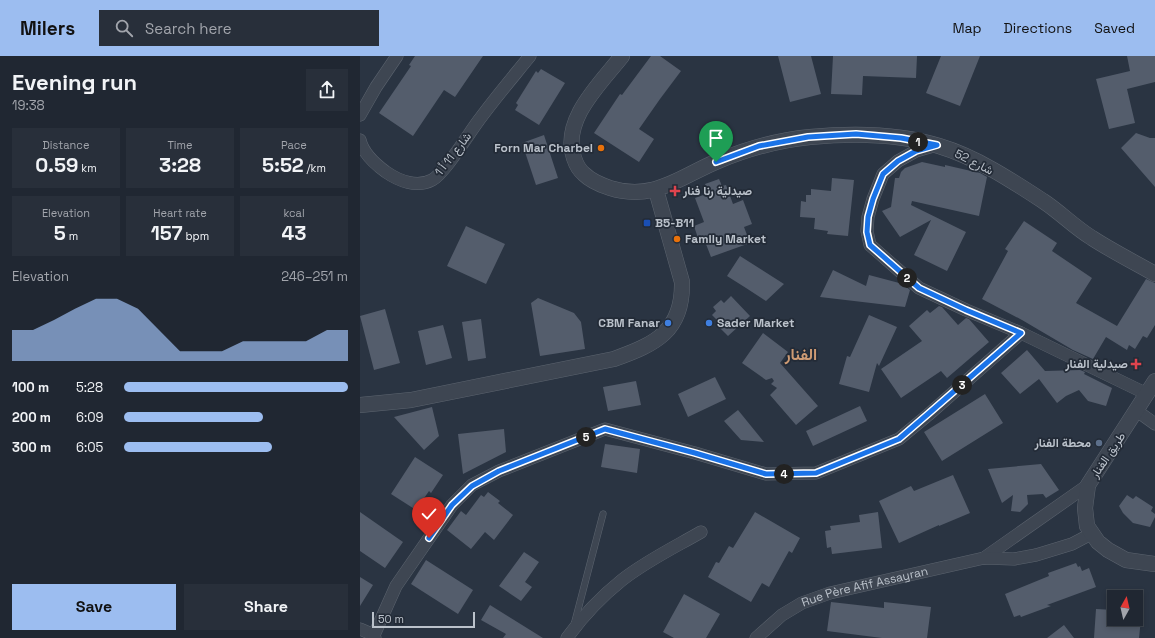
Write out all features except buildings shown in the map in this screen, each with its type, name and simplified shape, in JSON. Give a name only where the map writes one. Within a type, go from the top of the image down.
[{"type":"street","points":[[360,115],[376,87],[397,56]]},
{"type":"street","name":"شارع 11 أ 1","points":[[360,140],[361,145],[378,167],[402,182],[422,183],[432,180],[445,166],[479,119],[530,56]]},
{"type":"street","name":"شارع 52","points":[[622,56],[585,104],[575,121],[571,139],[571,150],[576,163],[582,173],[598,184],[620,192],[640,193],[656,190],[683,179],[716,162],[759,146],[808,137],[856,134],[901,138],[937,145],[986,167],[1044,202],[1090,237],[1155,274]]},
{"type":"street","points":[[937,145],[916,151],[898,161],[883,174],[873,199],[868,217],[867,232],[870,245],[919,288],[1021,333],[1147,394]]},
{"type":"street","points":[[360,405],[411,400],[614,359],[642,349],[652,343],[663,334],[674,320],[680,307],[682,294],[682,282],[656,190]]},
{"type":"street","points":[[360,629],[375,636],[396,586],[452,505],[472,486],[499,471],[605,429],[766,474],[816,473],[899,439],[1021,333]]},
{"type":"street","name":"طريق الفنار","points":[[1155,381],[1088,485],[1085,497],[1085,518],[1087,526],[1091,534],[1098,542],[1118,556],[1137,562],[1155,564]]},
{"type":"street","points":[[1137,411],[1155,424]]},
{"type":"street","name":"Rue Père Afif Assayran","points":[[984,558],[1010,538],[1088,485]]},
{"type":"street","points":[[569,634],[593,607],[622,580],[654,559],[701,532]]},
{"type":"street","name":"Rue Père Afif Assayran","points":[[756,638],[782,615],[802,603],[830,593],[984,558],[1014,559],[1036,555],[1072,544],[1091,534]]},
{"type":"lane","points":[[569,634],[603,514]]},
{"type":"place","name":"Forn Mar Charbel","points":[[601,148]]},
{"type":"place","name":"صيدلية رنا فنار","points":[[675,191]]},
{"type":"place","name":"B5-B11","points":[[647,223]]},
{"type":"place","name":"Family Market","points":[[677,239]]},
{"type":"place","name":"CBM Fanar","points":[[668,323]]},
{"type":"place","name":"Sader Market","points":[[709,323]]},
{"type":"place","name":"صيدلية الفنار","points":[[1136,364]]},
{"type":"place","name":"محطة الفنار","points":[[1099,443]]},
{"type":"district","name":"الفنار","points":[[801,354]]},
{"type":"route","points":[[429,538],[452,505],[472,486],[499,471],[543,455],[605,429],[766,474],[816,473],[899,439],[1021,333],[919,288],[870,245],[867,232],[868,217],[873,199],[883,174],[898,161],[916,151],[937,145],[901,138],[856,134],[808,137],[759,146],[716,162]]}]
